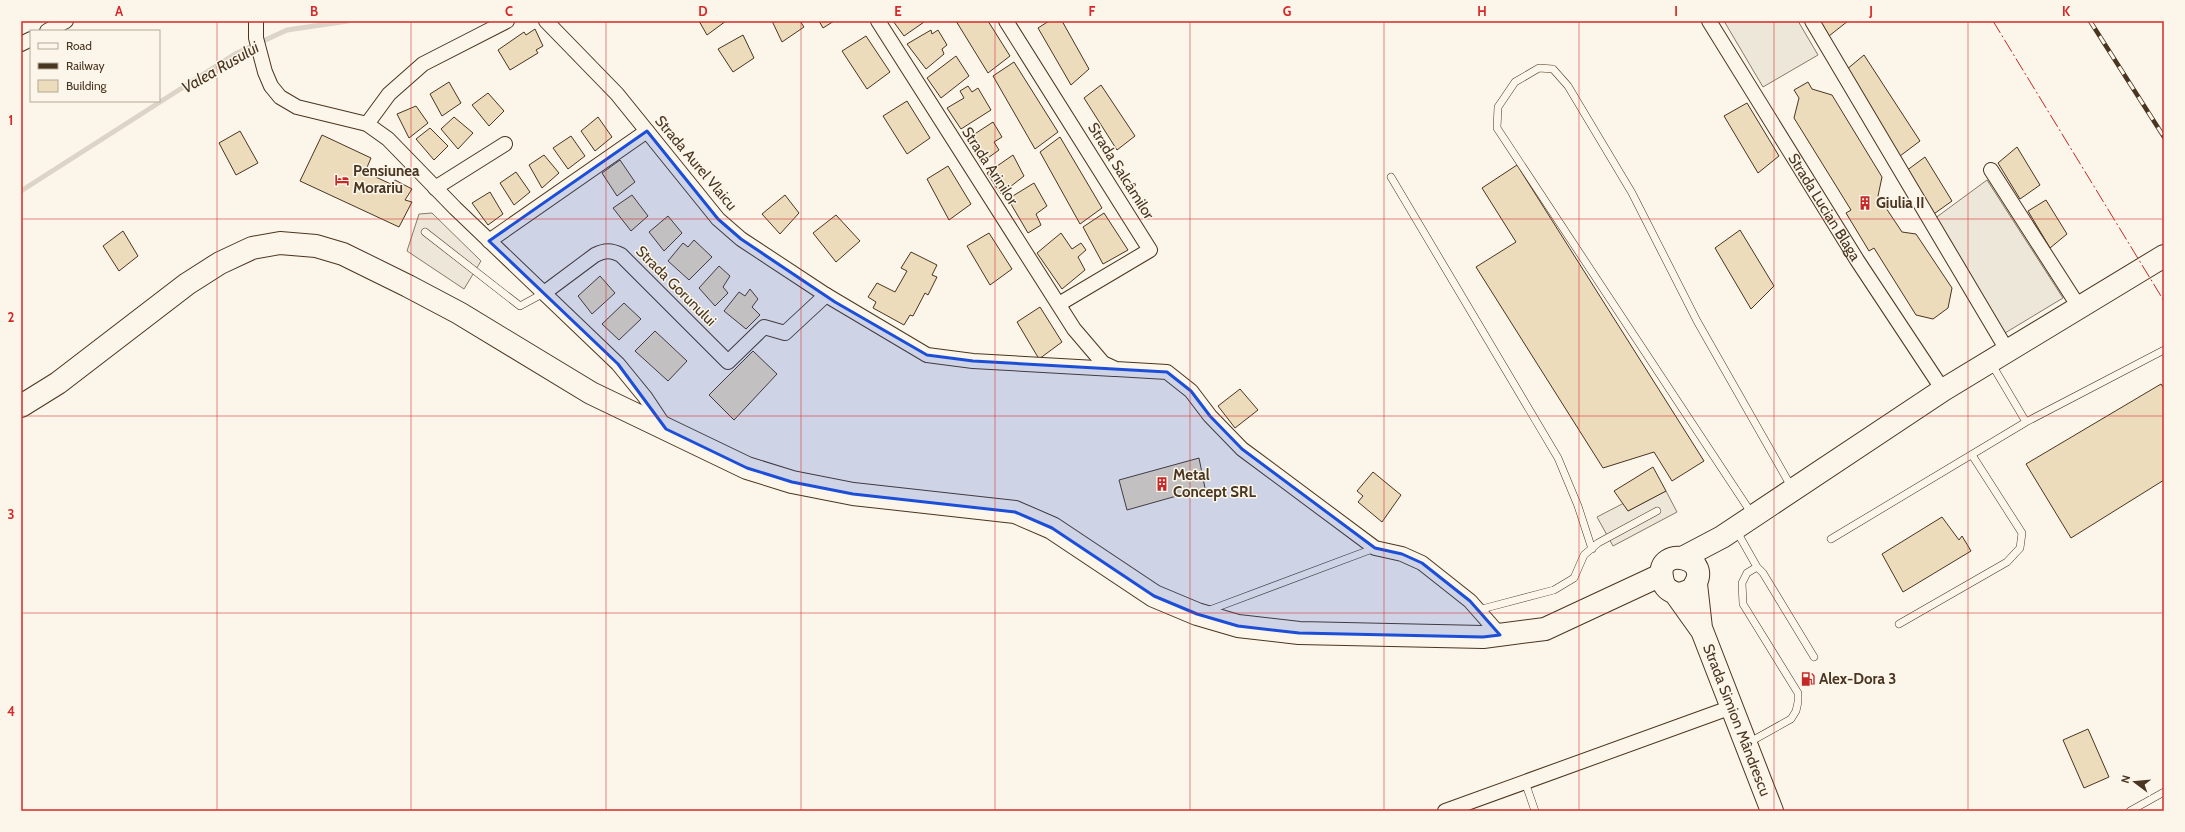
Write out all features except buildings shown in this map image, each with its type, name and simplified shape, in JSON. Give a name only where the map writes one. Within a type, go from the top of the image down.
[{"type":"main road","points":[[21,406],[51,388],[187,284],[220,264],[252,248],[280,243],[323,248],[343,254],[460,313],[591,393],[747,468],[792,482],[853,494],[1015,512],[1052,528],[1154,596],[1197,614],[1238,626],[1299,634],[1483,638],[1545,629],[1635,587],[1667,585],[1685,593],[1692,569],[1728,533],[1943,390],[2164,256]]},
{"type":"main road","points":[[1667,585],[1666,563],[1676,558],[1692,569]]},
{"type":"main road","name":"Strada Simion Mândrescu","points":[[1692,569],[1701,628],[1772,811]]},
{"type":"main road","name":"Strada Simion Mândrescu","points":[[1667,585],[1701,628]]},
{"type":"street","points":[[49,30],[66,21]]},
{"type":"street","points":[[256,21],[257,44],[271,86],[280,97],[297,107],[367,124],[388,139],[488,241],[618,364],[645,397],[666,429]]},
{"type":"street","points":[[367,124],[389,94],[423,64],[507,21]]},
{"type":"street","name":"Strada Aurel Vlaicu","points":[[546,21],[617,94],[718,219],[741,239],[826,295],[927,355],[973,361],[1167,372],[1191,392],[1210,416],[1242,449],[1375,548]]},
{"type":"street","name":"Strada Arinilor","points":[[878,21],[1074,328],[1103,363],[1116,369]]},
{"type":"street","name":"Strada Salcâmilor","points":[[1006,21],[1150,250],[1059,304]]},
{"type":"street","name":"Strada Lucian Blaga","points":[[1709,21],[1858,260],[1943,390]]},
{"type":"street","points":[[1812,21],[1999,356]]},
{"type":"street","points":[[21,44],[30,40]]},
{"type":"street","points":[[488,241],[647,131]]},
{"type":"street","points":[[435,188],[505,144]]},
{"type":"street","points":[[1991,170],[2079,307]]},
{"type":"street","name":"Strada Gorunului","points":[[544,293],[595,255],[604,251],[612,251],[621,255],[728,362],[764,327],[785,333],[826,295]]},
{"type":"street","points":[[1375,548],[1402,554],[1422,563],[1457,590],[1478,610],[1500,635]]},
{"type":"street","points":[[1445,811],[1732,708]]},
{"type":"lane","points":[[1754,516],[1498,128],[1498,107],[1515,82],[1538,68],[1553,69],[1568,86],[1632,193],[1697,321],[1794,490]]},
{"type":"lane","points":[[1391,177],[1558,458],[1578,506],[1592,549]]},
{"type":"lane","points":[[425,232],[520,306],[544,293]]},
{"type":"lane","points":[[1832,539],[2026,422],[2164,350]]},
{"type":"lane","points":[[1999,356],[2026,422]]},
{"type":"lane","points":[[1899,624],[2007,562],[2020,548],[2022,533],[1972,455]]},
{"type":"lane","points":[[1478,610],[1554,590],[1574,578],[1584,555],[1657,511]]},
{"type":"lane","points":[[1728,533],[1763,573],[1814,658]]},
{"type":"lane","points":[[1197,614],[1375,548]]},
{"type":"lane","points":[[1746,744],[1791,719],[1796,711],[1798,702],[1798,693],[1743,604],[1742,583],[1747,573],[1757,567]]},
{"type":"lane","points":[[1525,782],[1535,811]]},
{"type":"lane","points":[[2130,811],[2164,792]]},
{"type":"highlighted area","points":[[647,131],[718,219],[741,239],[835,302],[927,355],[973,361],[1167,372],[1191,391],[1210,416],[1242,449],[1375,548],[1402,554],[1422,563],[1470,601],[1500,635],[1483,637],[1299,633],[1238,626],[1197,614],[1154,596],[1052,528],[1015,512],[853,494],[792,482],[747,468],[666,429],[618,364],[489,241]]},
{"type":"shaded area","points":[[1724,21],[1798,21],[1818,55],[1763,87]]},
{"type":"shaded area","points":[[1987,180],[2063,298],[2005,333],[1934,219]]},
{"type":"shaded area","points":[[432,213],[481,261],[464,289],[407,251],[419,214]]},
{"type":"shaded area","points":[[1666,491],[1677,512],[1613,546],[1597,517],[1624,503],[1628,511]]},
{"type":"waterway","name":"Valea Rusului","points":[[21,191],[235,54],[287,30],[348,21]]},
{"type":"railway","points":[[2090,21],[2164,137]]},
{"type":"power","points":[[1993,21],[2164,301]]},
{"type":"place","name":"Pensiunea Morariu","points":[[342,180]]},
{"type":"place","name":"Giulia II","points":[[1865,203]]},
{"type":"place","name":"Metal Concept SRL","points":[[1162,484]]},
{"type":"place","name":"Alex-Dora 3","points":[[1808,679]]}]
